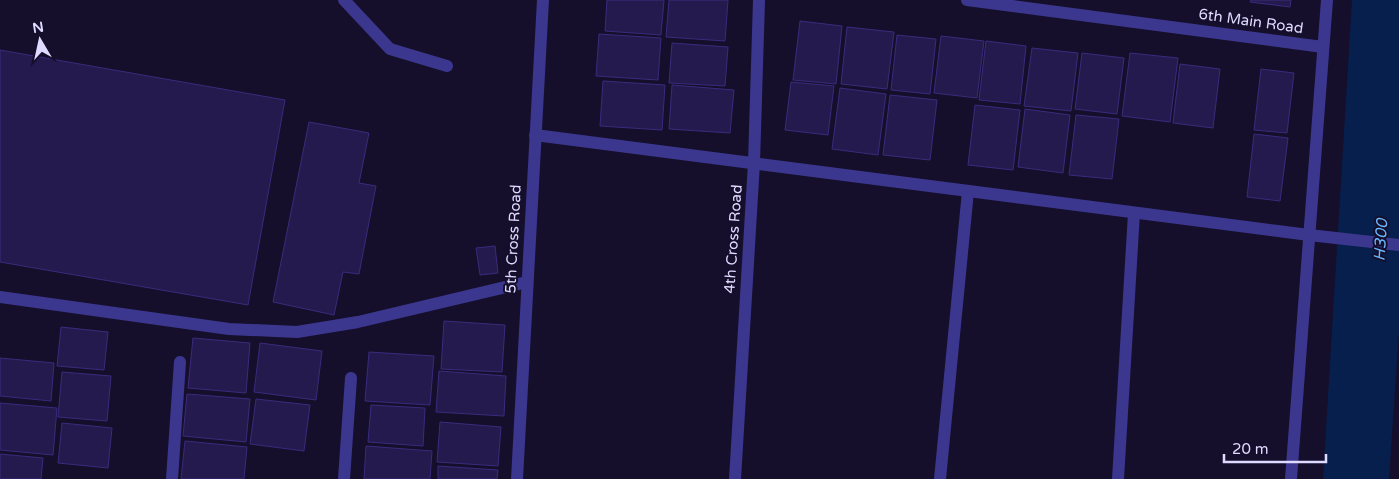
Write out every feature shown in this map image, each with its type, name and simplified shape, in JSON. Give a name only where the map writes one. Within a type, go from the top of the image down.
[{"type":"street","points":[[344,0],[390,49],[447,66]]},
{"type":"street","name":"5th Cross Road","points":[[517,479],[543,0]]},
{"type":"street","name":"4th Cross Road","points":[[735,479],[754,164],[759,0]]},
{"type":"street","name":"6th Main Road","points":[[967,0],[1323,48]]},
{"type":"street","points":[[1291,479],[1327,0]]},
{"type":"street","points":[[535,135],[1134,213],[1399,245]]},
{"type":"street","points":[[940,479],[968,191]]},
{"type":"street","points":[[1118,479],[1134,213]]},
{"type":"street","points":[[0,297],[229,329],[297,332],[358,322],[527,282]]},
{"type":"street","points":[[172,479],[180,362]]},
{"type":"street","points":[[344,479],[351,378]]},
{"type":"water","name":"H300","points":[[1352,0],[1399,0],[1399,331],[1389,479],[1323,479]]},
{"type":"building","points":[[607,0],[664,0],[661,35],[605,31]]},
{"type":"building","points":[[669,0],[728,0],[725,41],[666,37]]},
{"type":"building","points":[[1251,0],[1291,0],[1290,7],[1250,2]]},
{"type":"building","points":[[800,21],[842,26],[836,84],[793,80]]},
{"type":"building","points":[[847,27],[894,32],[887,89],[841,84]]},
{"type":"building","points":[[599,34],[661,38],[658,80],[596,76]]},
{"type":"building","points":[[897,35],[936,39],[930,94],[891,90]]},
{"type":"building","points":[[941,36],[984,41],[977,98],[934,93]]},
{"type":"building","points":[[986,41],[1026,46],[1020,104],[979,100]]},
{"type":"building","points":[[672,43],[728,47],[725,86],[669,83]]},
{"type":"building","points":[[1032,48],[1078,53],[1071,111],[1024,106]]},
{"type":"building","points":[[0,50],[285,100],[248,305],[0,262]]},
{"type":"building","points":[[1082,53],[1124,58],[1117,114],[1075,109]]},
{"type":"building","points":[[1130,53],[1178,58],[1170,122],[1122,116]]},
{"type":"building","points":[[1180,64],[1220,69],[1213,128],[1173,123]]},
{"type":"building","points":[[1261,69],[1294,73],[1287,133],[1254,130]]},
{"type":"building","points":[[603,81],[665,85],[662,130],[600,126]]},
{"type":"building","points":[[791,82],[834,86],[828,135],[785,130]]},
{"type":"building","points":[[672,85],[734,90],[730,133],[669,129]]},
{"type":"building","points":[[840,88],[886,94],[878,155],[832,149]]},
{"type":"building","points":[[890,95],[937,100],[930,160],[883,155]]},
{"type":"building","points":[[975,105],[1020,110],[1013,170],[968,165]]},
{"type":"building","points":[[1025,109],[1070,115],[1063,173],[1018,167]]},
{"type":"building","points":[[1076,115],[1119,119],[1112,179],[1069,175]]},
{"type":"building","points":[[309,122],[369,133],[359,183],[376,186],[359,274],[343,272],[334,315],[273,302]]},
{"type":"building","points":[[1254,134],[1288,138],[1280,201],[1247,197]]},
{"type":"building","points":[[495,246],[498,273],[480,275],[476,248]]},
{"type":"building","points":[[444,321],[505,325],[502,372],[441,369]]},
{"type":"building","points":[[61,327],[108,332],[104,370],[57,366]]},
{"type":"building","points":[[193,338],[250,343],[246,393],[188,388]]},
{"type":"building","points":[[260,343],[322,351],[316,400],[254,392]]},
{"type":"building","points":[[369,352],[434,356],[430,405],[365,401]]},
{"type":"building","points":[[0,358],[54,363],[51,401],[0,396]]},
{"type":"building","points":[[439,371],[506,376],[504,416],[436,412]]},
{"type":"building","points":[[62,372],[111,376],[107,421],[58,417]]},
{"type":"building","points":[[187,394],[250,399],[246,442],[183,436]]},
{"type":"building","points":[[256,399],[310,405],[304,451],[250,444]]},
{"type":"building","points":[[0,403],[57,408],[53,455],[0,450]]},
{"type":"building","points":[[371,405],[425,408],[423,446],[368,442]]},
{"type":"building","points":[[440,422],[501,427],[498,466],[437,462]]},
{"type":"building","points":[[62,423],[112,428],[108,468],[58,463]]},
{"type":"building","points":[[185,441],[247,447],[244,479],[181,479]]},
{"type":"building","points":[[366,446],[432,451],[430,479],[364,479]]},
{"type":"building","points":[[0,454],[43,458],[41,479],[0,479]]},
{"type":"building","points":[[438,466],[498,470],[497,479],[438,479]]}]
